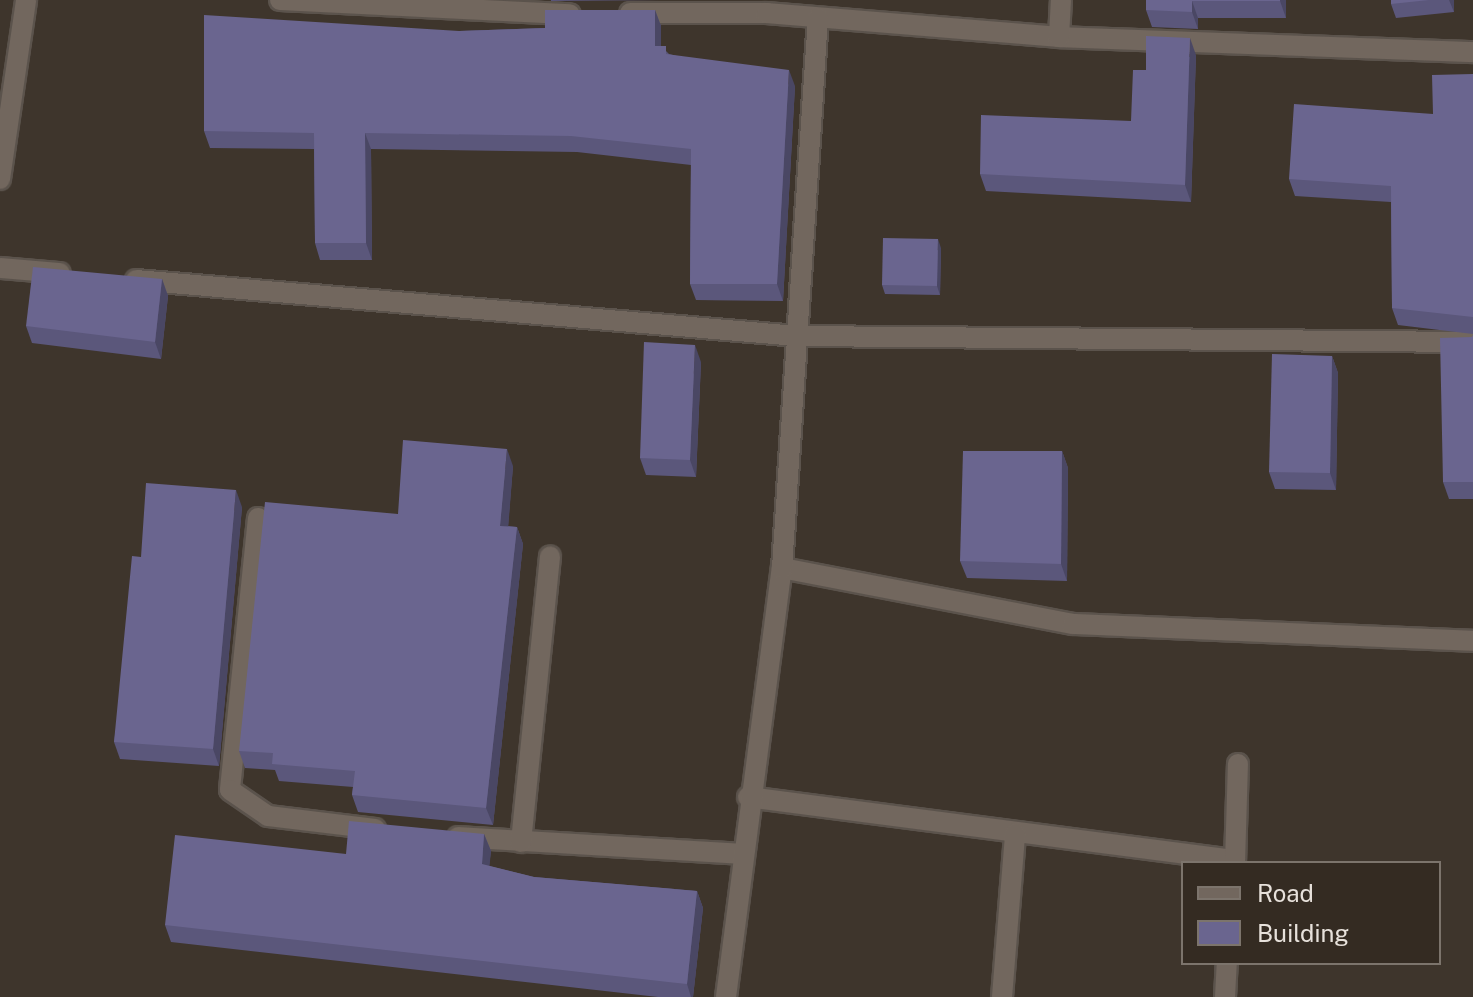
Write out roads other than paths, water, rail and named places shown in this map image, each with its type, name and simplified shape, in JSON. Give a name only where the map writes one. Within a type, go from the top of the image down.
[{"type":"street","points":[[0,179],[26,0]]},
{"type":"street","points":[[283,0],[601,14],[767,6],[818,18],[1059,37],[1473,52]]},
{"type":"street","points":[[1059,37],[1061,0]]},
{"type":"street","points":[[726,997],[748,797],[782,568],[818,18]]},
{"type":"street","points":[[0,268],[80,275]]},
{"type":"street","points":[[112,278],[797,336],[1473,342]]},
{"type":"street","points":[[258,518],[230,790],[268,816],[395,831]]},
{"type":"street","points":[[521,842],[550,556]]},
{"type":"street","points":[[782,568],[1073,624],[1473,641]]},
{"type":"street","points":[[748,797],[1235,861],[1238,764]]},
{"type":"street","points":[[1002,997],[1015,834]]},
{"type":"street","points":[[442,836],[742,854]]},
{"type":"street","points":[[1225,997],[1227,965]]}]
